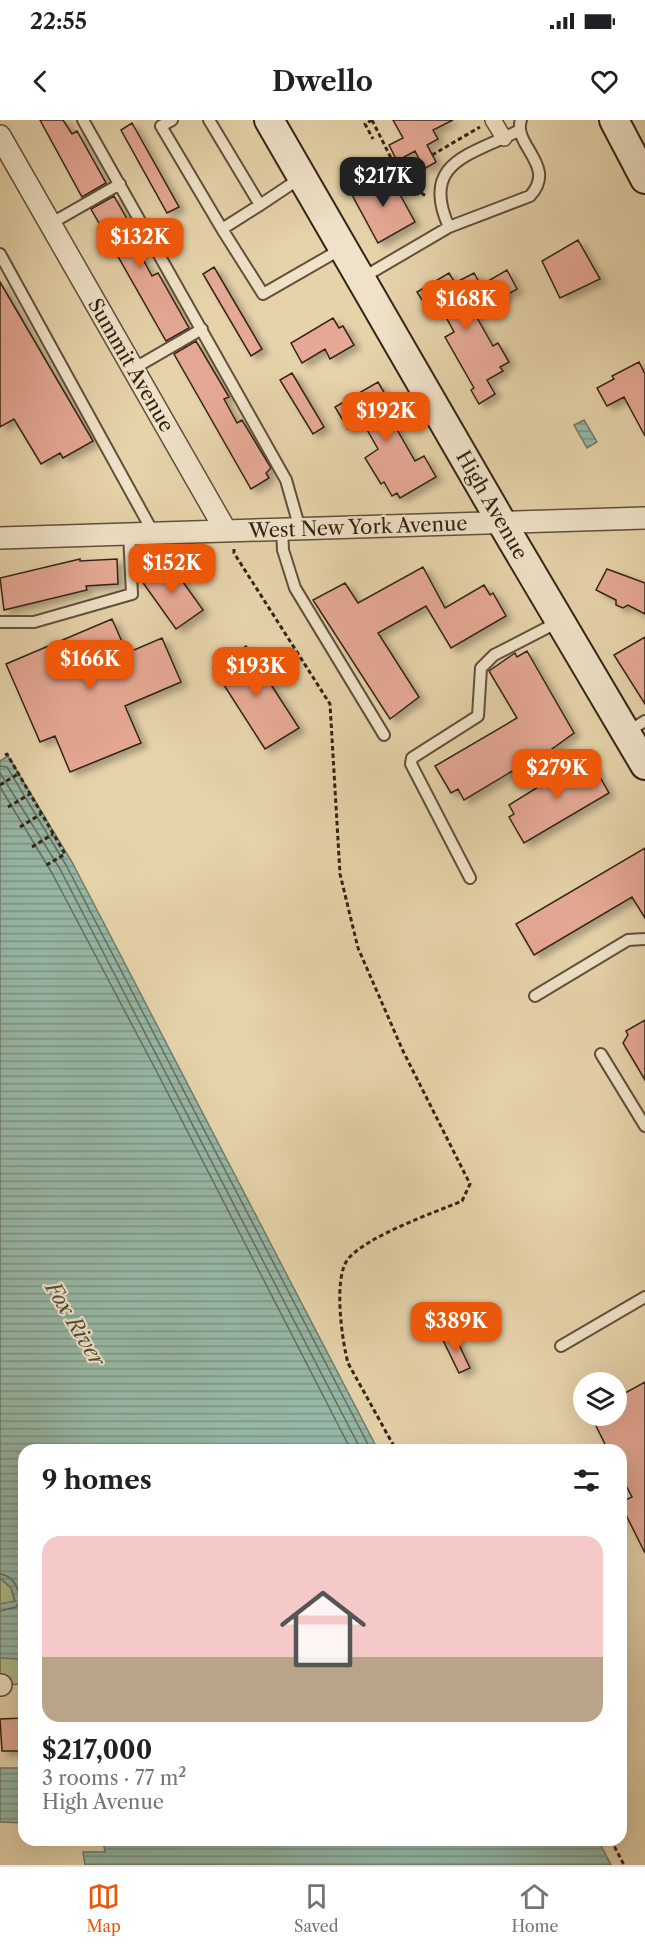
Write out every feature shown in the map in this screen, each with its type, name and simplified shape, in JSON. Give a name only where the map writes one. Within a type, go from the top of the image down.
[{"type":"main road","name":"High Avenue","points":[[269,120],[560,621],[636,727],[645,765]]},
{"type":"main road","points":[[614,120],[645,180]]},
{"type":"street","points":[[493,120],[504,138]]},
{"type":"street","name":"Summit Avenue","points":[[0,136],[133,369],[230,531]]},
{"type":"street","name":"West New York Avenue","points":[[0,538],[645,518]]},
{"type":"lane","points":[[83,120],[286,480],[291,529],[283,550],[295,588],[384,735]]},
{"type":"lane","points":[[172,120],[161,126],[263,294],[343,247]]},
{"type":"lane","points":[[209,120],[260,205]]},
{"type":"lane","points":[[362,278],[449,227],[520,201],[536,189],[538,167],[520,125],[504,138],[452,166],[440,184],[439,202],[449,227]]},
{"type":"lane","points":[[222,229],[302,176]]},
{"type":"lane","points":[[50,224],[120,184]]},
{"type":"lane","points":[[0,255],[154,534]]},
{"type":"lane","points":[[133,369],[202,329]]},
{"type":"lane","points":[[0,622],[34,622],[132,594],[129,534]]},
{"type":"lane","points":[[470,878],[411,764],[412,758],[478,716],[481,668],[494,655],[560,621]]},
{"type":"lane","points":[[535,996],[628,940],[645,939]]},
{"type":"lane","points":[[601,1054],[645,1126]]},
{"type":"lane","points":[[561,1346],[645,1297]]},
{"type":"path","points":[[373,139],[365,124],[372,120],[399,173],[416,189],[439,202]]},
{"type":"path","points":[[432,155],[479,129],[483,120]]},
{"type":"path","points":[[399,173],[420,162]]},
{"type":"path","points":[[230,531],[234,553],[330,704],[340,874],[358,948],[403,1051],[470,1184],[462,1201],[365,1246],[348,1259],[343,1267],[342,1335],[346,1356],[393,1444]]},
{"type":"path","points":[[5,755],[7,754],[65,854],[45,866]]},
{"type":"path","points":[[0,785],[18,774]]},
{"type":"path","points":[[8,807],[30,794]]},
{"type":"path","points":[[20,827],[41,813]]},
{"type":"path","points":[[32,847],[53,834]]},
{"type":"path","points":[[614,1846],[624,1865]]},
{"type":"green space","points":[[0,1578],[11,1588],[15,1602],[0,1604]]},
{"type":"green space","points":[[0,1658],[18,1659],[18,1684],[0,1685]]},
{"type":"water","points":[[584,420],[597,442],[587,448],[574,425]]},
{"type":"water","name":"Fox River","points":[[8,756],[72,862],[375,1444],[18,1444],[18,1659],[0,1658],[0,1604],[15,1601],[11,1588],[0,1578],[0,761]]},
{"type":"water","points":[[0,1768],[18,1768],[18,1823],[0,1822]]},
{"type":"water","points":[[104,1846],[601,1846],[611,1865],[85,1865],[83,1852],[105,1852]]},
{"type":"building","points":[[40,120],[63,120],[72,134],[77,131],[106,183],[82,197]]},
{"type":"building","points":[[393,120],[453,120],[433,130],[438,139],[427,145],[436,162],[424,169],[415,151],[397,161],[389,145],[403,138]]},
{"type":"building","points":[[132,123],[179,207],[167,213],[121,130]]},
{"type":"building","points":[[388,173],[415,222],[378,243],[351,193]]},
{"type":"building","points":[[114,196],[144,249],[139,252],[152,276],[158,273],[189,328],[166,341],[91,209]]},
{"type":"building","points":[[578,240],[600,279],[560,298],[542,261]]},
{"type":"building","points":[[214,267],[262,349],[251,356],[203,274]]},
{"type":"building","points":[[507,270],[517,289],[498,300],[488,281]]},
{"type":"building","points":[[449,273],[455,283],[474,273],[484,291],[467,300],[493,346],[498,343],[509,362],[500,367],[503,371],[487,380],[495,394],[479,404],[471,390],[474,388],[445,337],[454,332],[441,308],[431,314],[417,292]]},
{"type":"building","points":[[0,282],[93,441],[63,458],[60,453],[41,464],[14,419],[0,427]]},
{"type":"building","points":[[333,318],[339,328],[343,326],[354,345],[330,359],[325,349],[302,363],[291,343]]},
{"type":"building","points":[[196,341],[229,397],[224,399],[237,423],[242,420],[271,468],[266,473],[269,478],[251,489],[174,354]]},
{"type":"building","points":[[639,362],[645,374],[645,436],[624,397],[607,406],[597,388],[614,379],[612,376]]},
{"type":"building","points":[[292,373],[324,427],[313,434],[280,380]]},
{"type":"building","points":[[378,382],[389,401],[383,405],[415,461],[424,456],[436,477],[400,498],[397,493],[392,496],[384,482],[381,484],[365,458],[378,449],[362,421],[348,429],[335,407]]},
{"type":"building","points":[[80,559],[80,561],[117,559],[118,584],[86,586],[87,590],[4,610],[0,578]]},
{"type":"building","points":[[168,561],[203,610],[176,629],[141,580]]},
{"type":"building","points":[[423,567],[445,608],[484,585],[490,595],[493,593],[506,616],[451,648],[426,606],[378,633],[419,697],[390,719],[313,600],[345,583],[358,603]]},
{"type":"building","points":[[607,569],[645,583],[645,614],[628,605],[623,608],[616,605],[616,600],[596,590]]},
{"type":"building","points":[[112,619],[127,653],[162,638],[181,682],[125,706],[141,743],[70,772],[55,736],[40,742],[6,664]]},
{"type":"building","points":[[645,637],[645,704],[614,655]]},
{"type":"building","points":[[246,646],[299,728],[265,749],[213,668]]},
{"type":"building","points":[[527,651],[574,733],[531,764],[529,761],[464,800],[458,789],[451,793],[435,766],[517,718],[489,671],[515,653],[517,657]]},
{"type":"building","points":[[583,759],[589,768],[593,765],[609,793],[524,843],[509,817],[514,814],[509,805]]},
{"type":"building","points":[[645,848],[645,918],[632,897],[534,955],[516,924]]},
{"type":"building","points":[[645,1020],[645,1080],[623,1043],[628,1035],[626,1031]]},
{"type":"building","points":[[453,1332],[470,1368],[459,1373],[442,1338]]},
{"type":"building","points":[[645,1382],[645,1553],[627,1517],[627,1499],[632,1497],[627,1487],[627,1444],[605,1444],[596,1426],[627,1426],[627,1392]]},
{"type":"building","points":[[18,1718],[18,1751],[2,1751],[0,1719]]}]
